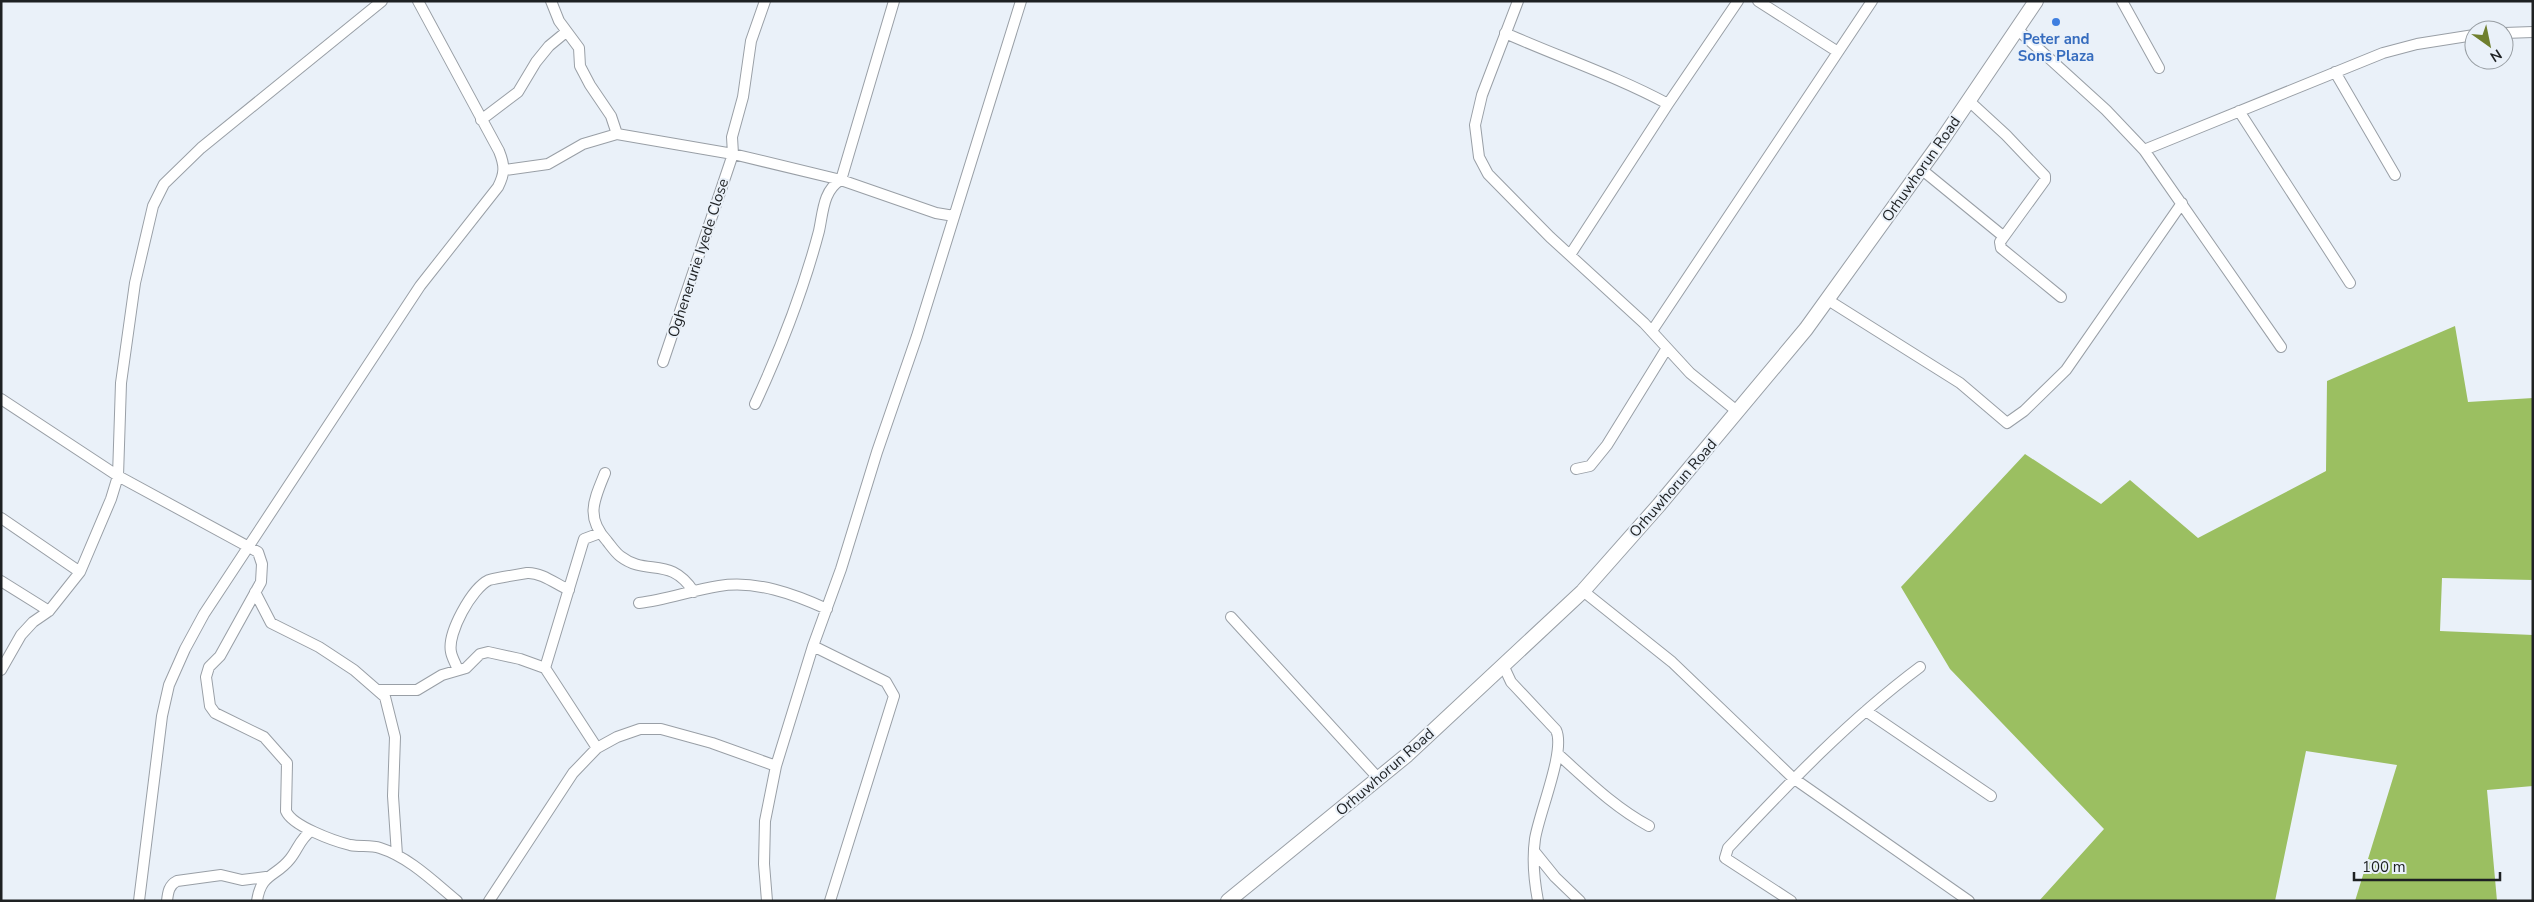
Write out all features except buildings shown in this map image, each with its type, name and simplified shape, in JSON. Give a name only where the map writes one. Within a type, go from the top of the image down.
[{"type":"street","points":[[1,670],[21,635],[33,622],[49,611],[80,572],[98,535],[118,476],[121,383],[135,283],[153,206],[164,184],[201,148],[382,1]]},
{"type":"street","points":[[138,901],[162,716],[169,686],[185,649],[204,614],[420,286],[498,188],[505,170],[499,151],[418,1]]},
{"type":"street","points":[[551,1],[559,21],[579,48],[580,66],[590,85],[612,116],[617,134]]},
{"type":"street","name":"Oghenerurie Iyede Close","points":[[664,362],[733,154],[732,136],[743,97],[751,41],[765,1]]},
{"type":"street","points":[[755,404],[776,357],[818,233],[827,194],[831,187],[841,180],[894,1]]},
{"type":"street","points":[[767,901],[764,864],[765,821],[776,766],[813,646],[827,609],[877,452],[917,336],[1021,1]]},
{"type":"street","points":[[1518,1],[1482,95],[1475,125],[1479,156],[1488,174],[1515,203],[1652,331],[1690,373],[1738,412]]},
{"type":"street","points":[[1570,255],[1668,104],[1738,1]]},
{"type":"street","points":[[1758,1],[1838,52]]},
{"type":"street","points":[[1652,331],[1872,1]]},
{"type":"street","name":"Orhuwhorun Road","points":[[1235,899],[1379,778],[1504,667],[1583,592],[1738,412],[1806,329],[1969,101],[2036,1]]},
{"type":"street","points":[[2122,1],[2159,68]]},
{"type":"street","points":[[2018,30],[2099,103],[2144,150],[2281,347]]},
{"type":"street","points":[[481,120],[518,92],[536,62],[549,46],[566,32]]},
{"type":"street","points":[[2514,33],[2533,32]]},
{"type":"street","points":[[1506,33],[1571,62],[1635,87],[1668,104]]},
{"type":"street","points":[[2144,150],[2383,53],[2417,44],[2464,37]]},
{"type":"street","points":[[2335,72],[2395,175]]},
{"type":"street","points":[[1969,101],[2045,176],[2045,180],[2000,242],[2001,248],[2061,297]]},
{"type":"street","points":[[2239,112],[2350,283]]},
{"type":"street","points":[[505,170],[548,164],[583,144],[617,134],[733,154],[841,180],[936,212],[954,216]]},
{"type":"street","points":[[1921,169],[2003,236]]},
{"type":"street","points":[[1828,300],[1960,383],[2007,423],[2024,411],[2066,370],[2182,203]]},
{"type":"street","points":[[1576,469],[1590,466],[1606,445],[1667,348]]},
{"type":"street","points":[[1,399],[118,476],[258,552],[262,564],[261,582],[220,656],[209,667],[206,677],[210,706],[215,713],[264,737],[276,748],[287,763],[288,814],[311,831],[350,845],[379,847],[397,855],[457,901]]},
{"type":"street","points":[[605,473],[595,498],[593,510],[594,522],[600,533],[619,555],[629,561],[678,573],[694,592]]},
{"type":"street","points":[[1,518],[80,572]]},
{"type":"street","points":[[545,668],[584,539],[600,533]]},
{"type":"street","points":[[458,670],[450,651],[453,636],[467,603],[479,588],[490,580],[528,573],[540,575],[569,590]]},
{"type":"street","points":[[1,581],[49,611]]},
{"type":"street","points":[[639,603],[668,600],[719,586],[748,585],[804,598],[827,609]]},
{"type":"street","points":[[255,592],[271,623],[319,648],[354,670],[385,697],[395,737],[393,796],[397,855]]},
{"type":"street","points":[[1583,592],[1672,662],[1793,778],[1969,901]]},
{"type":"street","points":[[1231,617],[1379,778]]},
{"type":"street","points":[[813,646],[886,682],[894,696],[830,901]]},
{"type":"street","points":[[379,690],[417,690],[442,675],[466,668],[480,654],[488,652],[528,661],[545,668],[597,748]]},
{"type":"street","points":[[1504,667],[1511,682],[1556,730],[1560,738],[1559,755],[1542,807],[1534,851],[1533,871],[1538,901]]},
{"type":"street","points":[[1791,901],[1726,858],[1728,848],[1793,778],[1866,710],[1920,667]]},
{"type":"street","points":[[1866,710],[1991,796]]},
{"type":"street","points":[[488,901],[573,773],[597,748],[617,737],[633,732],[660,729],[712,743],[776,766]]},
{"type":"street","points":[[1559,755],[1608,800],[1625,813],[1649,826]]},
{"type":"street","points":[[257,901],[259,890],[266,877],[290,859],[304,836],[311,831]]},
{"type":"street","points":[[1534,851],[1555,877],[1580,901]]},
{"type":"street","points":[[167,901],[168,891],[172,884],[177,881],[221,875],[242,880],[266,877]]},
{"type":"green space","points":[[2455,326],[2468,402],[2533,398],[2533,580],[2442,578],[2440,631],[2533,635],[2533,786],[2487,790],[2497,901],[2355,901],[2397,765],[2306,751],[2275,901],[2039,901],[2104,829],[1950,669],[1901,587],[2025,454],[2101,504],[2130,480],[2198,538],[2326,471],[2327,381]]},
{"type":"place","name":"Peter and Sons Plaza","points":[[2056,22]]}]
